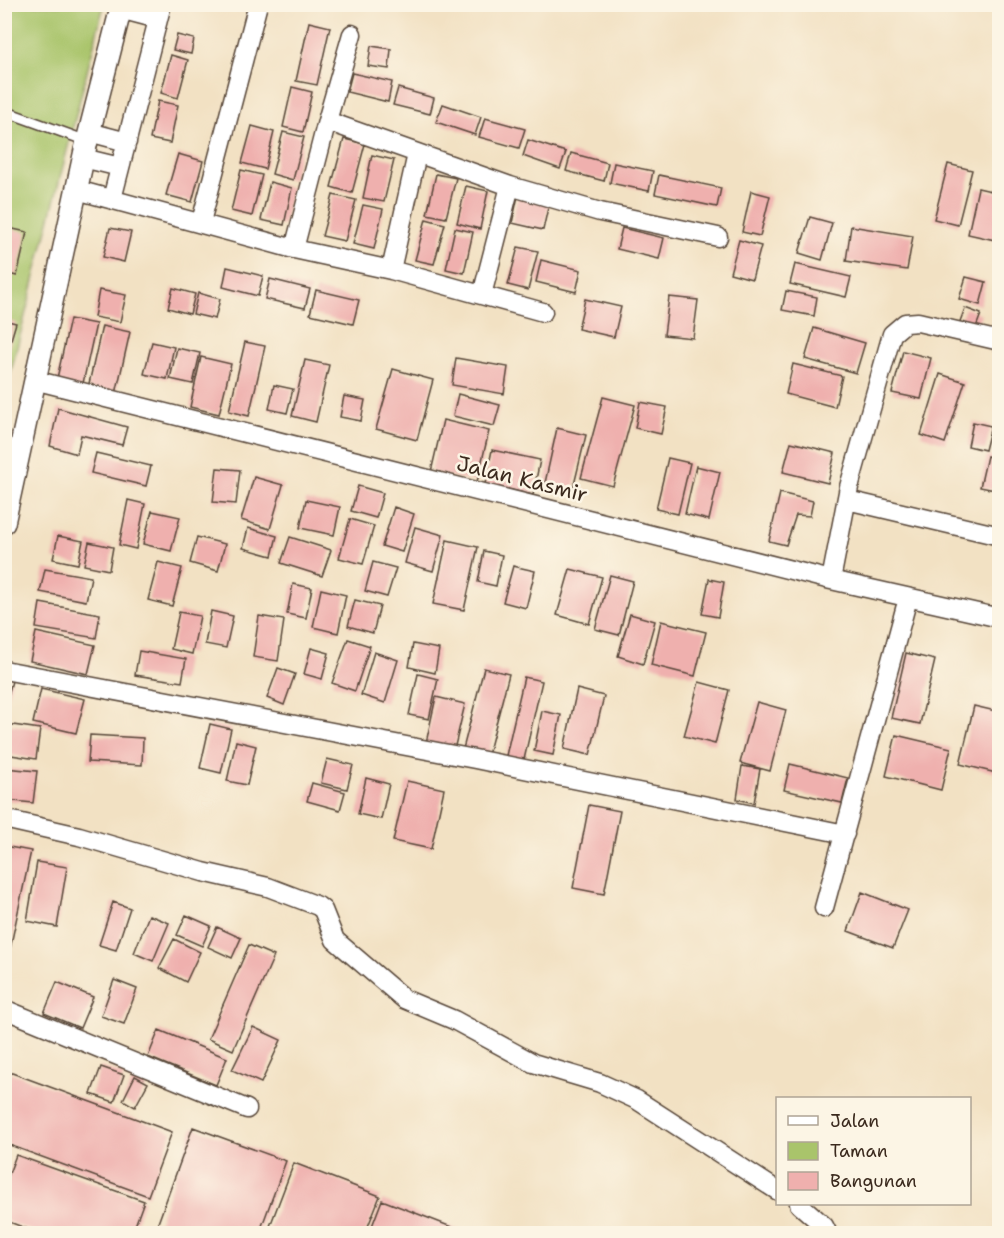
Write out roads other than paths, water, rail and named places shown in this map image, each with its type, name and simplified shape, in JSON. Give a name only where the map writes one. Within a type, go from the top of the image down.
[{"type":"street","points":[[201,222],[258,4]]},
{"type":"street","points":[[4,523],[86,144],[121,7],[160,12],[112,199]]},
{"type":"street","points":[[294,249],[352,34]]},
{"type":"street","points":[[327,121],[510,186],[600,212],[718,237]]},
{"type":"street","points":[[86,144],[127,142]]},
{"type":"street","points":[[86,144],[120,167]]},
{"type":"street","points":[[391,270],[417,154]]},
{"type":"street","points":[[482,295],[510,186]]},
{"type":"street","points":[[77,189],[294,249],[391,270],[543,312]]},
{"type":"street","points":[[831,580],[847,500],[887,344],[898,327],[918,322],[999,341]]},
{"type":"street","name":"Jalan Kasmir","points":[[34,380],[831,580],[999,618]]},
{"type":"street","points":[[847,500],[999,536]]},
{"type":"street","points":[[824,908],[908,597]]},
{"type":"street","points":[[4,670],[487,761],[845,834]]},
{"type":"street","points":[[4,819],[79,836],[203,872],[268,887],[318,906],[323,910],[335,940],[404,999],[454,1020],[533,1063],[600,1083],[637,1100],[776,1190]]},
{"type":"street","points":[[4,1009],[248,1109]]},
{"type":"street","points":[[801,1205],[824,1226],[828,1233]]},
{"type":"lane","points":[[4,111],[86,144]]}]
